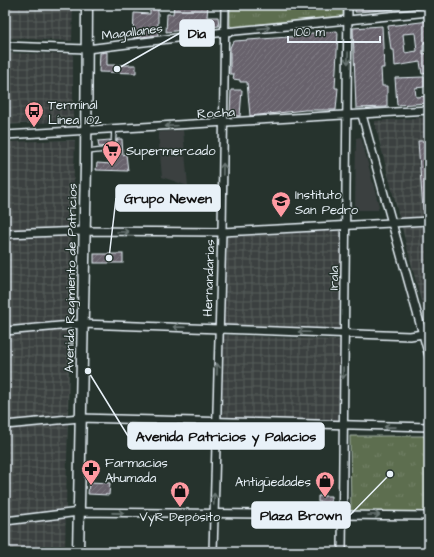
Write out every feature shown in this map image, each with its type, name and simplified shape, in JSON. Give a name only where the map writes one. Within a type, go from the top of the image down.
[{"type":"main road","name":"Avenida Regimiento de Patricios","points":[[78,552],[86,152],[87,5]]},
{"type":"street","name":"Hernandarias","points":[[213,552],[218,329],[222,232],[226,5]]},
{"type":"street","name":"Irala","points":[[342,552],[343,334],[346,226],[348,5]]},
{"type":"street","name":"Magallanes","points":[[5,46],[87,49],[225,32],[429,12]]},
{"type":"street","name":"Rocha","points":[[5,135],[114,130],[429,110]]},
{"type":"street","points":[[362,115],[426,334],[429,356]]},
{"type":"street","points":[[5,234],[84,231],[222,232],[429,221]]},
{"type":"street","points":[[5,331],[82,324],[343,334],[426,334]]},
{"type":"street","points":[[5,425],[80,418],[429,428]]},
{"type":"street","points":[[5,521],[79,512],[429,516]]},
{"type":"lane","points":[[86,152],[113,149],[114,130]]},
{"type":"shaded area","points":[[5,5],[73,5],[72,41],[5,38]]},
{"type":"shaded area","points":[[5,53],[73,54],[73,121],[5,125]]},
{"type":"shaded area","points":[[429,117],[429,323],[427,324],[374,121]]},
{"type":"shaded area","points":[[183,130],[188,186],[162,177],[158,132]]},
{"type":"shaded area","points":[[361,137],[379,206],[378,210],[358,210],[355,206],[356,138]]},
{"type":"shaded area","points":[[75,140],[65,552],[5,552],[5,142]]},
{"type":"shaded area","points":[[342,230],[339,331],[224,328],[227,237]]},
{"type":"shaded area","points":[[224,335],[340,340],[338,424],[222,421]]},
{"type":"green space","points":[[230,5],[343,5],[343,16],[340,19],[234,29],[230,25]]},
{"type":"green space","points":[[350,436],[429,436],[429,512],[351,513]]},
{"type":"building","points":[[150,5],[158,5],[158,35],[133,38],[134,13],[150,14]]},
{"type":"building","points":[[174,5],[208,5],[207,17],[218,17],[219,26],[166,32],[167,14],[173,14]]},
{"type":"building","points":[[355,5],[394,5],[394,9],[355,12]]},
{"type":"building","points":[[429,21],[429,41],[424,42],[423,44],[423,54],[429,53],[429,73],[422,74],[420,62],[395,66],[394,50],[391,50],[388,26]],"holes":[[[415,33],[417,51],[405,53],[403,34]]]},
{"type":"building","points":[[382,26],[384,68],[381,68],[382,86],[387,86],[387,107],[356,108],[353,28]]},
{"type":"building","points":[[337,31],[335,88],[338,88],[336,110],[305,110],[250,116],[247,82],[240,82],[240,80],[233,79],[234,74],[230,74],[230,48],[232,43],[235,41],[302,36],[301,34]]},
{"type":"building","points":[[107,52],[107,65],[136,65],[136,73],[99,72],[100,53]]},
{"type":"building","points":[[424,77],[424,87],[415,88],[416,97],[429,96],[429,103],[397,105],[395,78]]},
{"type":"building","points":[[231,90],[242,90],[240,116],[230,115]]},
{"type":"building","points":[[117,139],[122,139],[123,155],[126,154],[128,171],[96,170],[97,163],[112,164],[110,153],[116,150]]},
{"type":"building","points":[[110,140],[110,146],[99,147],[98,141]]},
{"type":"building","points":[[418,141],[429,141],[429,210],[423,210]]},
{"type":"building","points":[[94,254],[123,254],[123,263],[94,263]]},
{"type":"building","points":[[89,482],[110,483],[109,495],[88,494]]},
{"type":"building","name":"Antigüedades","points":[[318,496],[331,496],[331,501],[318,502]]},
{"type":"place","name":"Dia","points":[[117,69]]},
{"type":"place","name":"Terminal Línea 102","points":[[34,128]]},
{"type":"place","name":"Supermercado","points":[[112,167]]},
{"type":"place","name":"Instituto San Pedro","points":[[281,218]]},
{"type":"place","name":"Grupo Newen","points":[[109,258]]},
{"type":"place","name":"Avenida Patricios y Palacios","points":[[88,371]]},
{"type":"place","name":"Plaza Brown","points":[[390,474]]},
{"type":"place","name":"Farmacias Ahumada","points":[[91,486]]},
{"type":"place","name":"Antigüedades","points":[[325,498]]},
{"type":"place","name":"VyR Depósito","points":[[180,508]]}]
